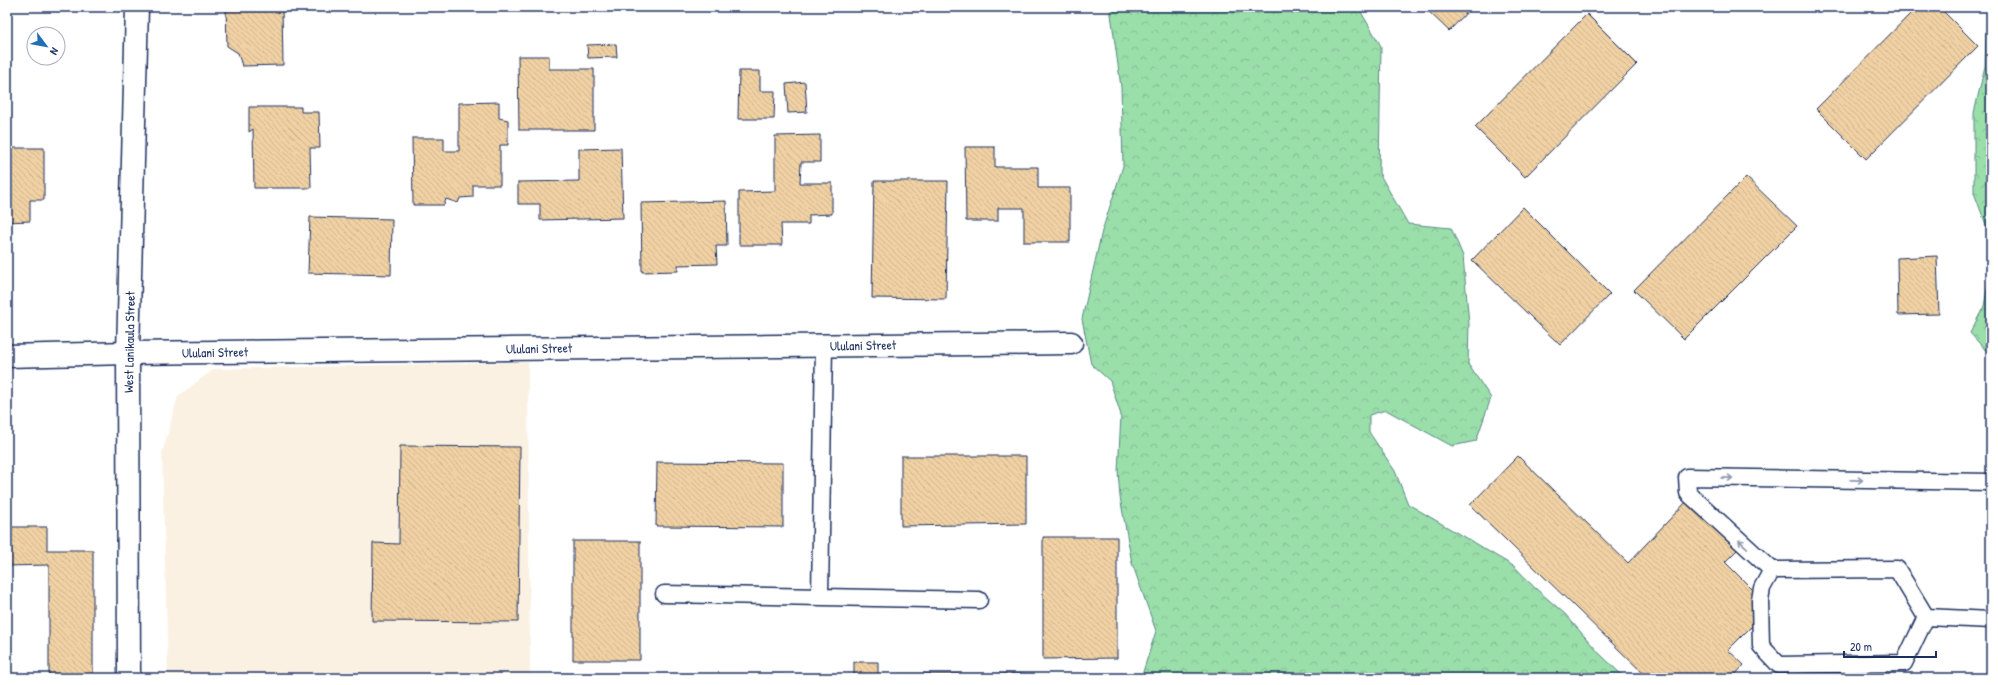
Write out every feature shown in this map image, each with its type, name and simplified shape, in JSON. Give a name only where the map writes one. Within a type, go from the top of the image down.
[{"type":"street","name":"West Lanikaula Street","points":[[130,678],[128,353],[137,7]]},
{"type":"street","name":"Ululani Street","points":[[7,356],[128,353],[1071,342]]},
{"type":"lane","points":[[820,597],[824,345]]},
{"type":"lane","points":[[1926,617],[1897,569],[1772,570],[1688,493],[1687,478],[1991,482]]},
{"type":"lane","points":[[1772,570],[1762,588],[1760,600],[1761,646],[1779,665],[1904,663],[1926,617]]},
{"type":"lane","points":[[664,594],[979,600]]},
{"type":"lane","points":[[1926,617],[1991,620]]},
{"type":"shaded area","points":[[528,362],[530,678],[168,678],[162,454],[178,396],[214,369]]},
{"type":"green space","points":[[1110,7],[1358,7],[1381,46],[1379,173],[1408,224],[1451,228],[1463,256],[1469,324],[1468,364],[1491,398],[1476,441],[1452,446],[1386,410],[1369,415],[1369,432],[1395,471],[1408,504],[1515,567],[1534,587],[1565,614],[1599,653],[1625,678],[1141,678],[1156,631],[1132,563],[1120,497],[1118,471],[1121,415],[1110,381],[1091,364],[1082,319],[1102,231],[1123,166],[1121,87]]},
{"type":"green space","points":[[1987,7],[1991,7],[1991,238],[1974,193],[1974,113],[1985,66]]},
{"type":"green space","points":[[1991,268],[1991,354],[1989,354],[1970,333],[1984,306]]},
{"type":"building","points":[[226,7],[282,7],[283,65],[242,66],[238,53],[227,46]]},
{"type":"building","points":[[1424,7],[1472,7],[1449,31]]},
{"type":"building","points":[[1917,7],[1939,7],[1978,46],[1866,159],[1816,109]]},
{"type":"building","points":[[1587,14],[1637,64],[1525,177],[1475,127]]},
{"type":"building","points":[[616,44],[617,57],[588,58],[587,45]]},
{"type":"building","points":[[518,56],[549,56],[549,69],[594,69],[594,130],[519,130]]},
{"type":"building","points":[[739,71],[760,71],[760,91],[775,91],[774,119],[738,119]]},
{"type":"building","points":[[805,82],[807,112],[788,113],[786,84]]},
{"type":"building","points":[[499,102],[499,118],[508,120],[508,145],[500,145],[500,185],[473,185],[473,197],[460,198],[458,203],[446,199],[444,205],[413,205],[412,138],[444,138],[444,151],[459,151],[459,103]]},
{"type":"building","points":[[249,107],[301,107],[301,112],[319,112],[320,148],[310,148],[311,188],[254,188],[253,129],[249,132]]},
{"type":"building","points":[[820,135],[820,162],[801,162],[800,183],[832,183],[832,214],[809,215],[809,224],[781,224],[782,245],[739,245],[739,192],[775,191],[775,136]]},
{"type":"building","points":[[965,147],[995,147],[995,167],[1038,167],[1038,188],[1070,188],[1070,242],[1024,242],[1024,208],[998,208],[998,221],[966,221]]},
{"type":"building","points":[[7,148],[44,148],[44,200],[30,200],[30,221],[7,222]]},
{"type":"building","points":[[621,148],[623,218],[540,220],[540,204],[518,204],[518,182],[579,181],[579,149]]},
{"type":"building","points":[[1746,177],[1797,226],[1684,339],[1634,290]]},
{"type":"building","points":[[874,181],[948,181],[946,299],[872,298]]},
{"type":"building","points":[[726,201],[727,246],[716,246],[717,264],[678,265],[678,271],[642,272],[641,203]]},
{"type":"building","points":[[1523,207],[1610,294],[1560,345],[1472,260]]},
{"type":"building","points":[[310,217],[392,219],[391,275],[308,273]]},
{"type":"building","points":[[1937,256],[1939,314],[1898,315],[1897,258]]},
{"type":"building","points":[[400,446],[520,447],[518,622],[372,621],[373,543],[399,544]]},
{"type":"building","points":[[901,456],[1026,456],[1026,524],[901,526]]},
{"type":"building","points":[[1518,456],[1628,563],[1688,500],[1738,549],[1725,562],[1756,593],[1758,620],[1728,650],[1744,665],[1732,678],[1648,678],[1470,505]]},
{"type":"building","points":[[657,462],[783,463],[783,527],[656,526]]},
{"type":"building","points":[[7,527],[47,527],[47,550],[93,550],[93,678],[49,678],[49,565],[7,566]]},
{"type":"building","points":[[1043,537],[1117,537],[1117,658],[1043,659]]},
{"type":"building","points":[[573,541],[640,541],[640,660],[573,660]]},
{"type":"building","points":[[854,662],[878,662],[878,678],[854,678]]},
{"type":"building","points":[[899,674],[1026,674],[1026,678],[899,678]]},
{"type":"building","points":[[658,675],[784,675],[784,678],[658,678]]}]
